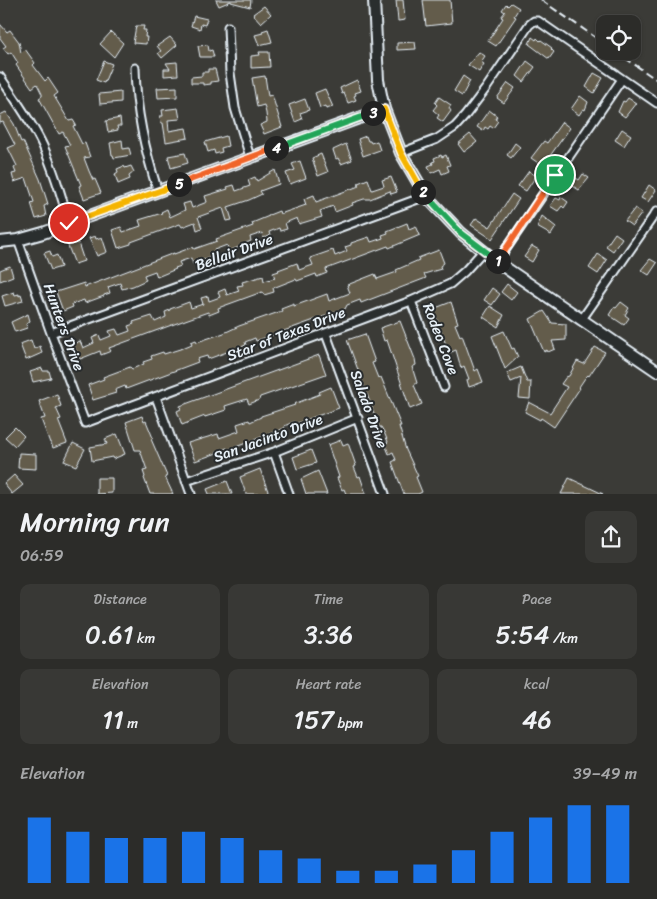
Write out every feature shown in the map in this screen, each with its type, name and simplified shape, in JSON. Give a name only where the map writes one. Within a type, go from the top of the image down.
[{"type":"street","points":[[374,0],[378,80],[384,109],[401,153],[426,196],[461,233],[497,262],[657,371]]},
{"type":"street","points":[[401,153],[438,139],[455,127],[487,87],[529,25],[534,21],[538,21],[657,103]]},
{"type":"street","points":[[228,27],[230,73],[235,108],[250,157]]},
{"type":"street","points":[[135,68],[135,86],[141,134],[158,192]]},
{"type":"street","points":[[0,77],[43,145],[60,190],[69,223]]},
{"type":"street","points":[[497,262],[622,79]]},
{"type":"street","points":[[0,242],[18,240],[69,223],[384,109]]},
{"type":"street","name":"Bellair Drive","points":[[51,333],[426,196]]},
{"type":"street","points":[[582,319],[657,211]]},
{"type":"street","name":"Hunters Drive","points":[[18,240],[85,423]]},
{"type":"street","name":"Star of Texas Drive","points":[[85,423],[412,301],[450,284],[483,251]]},
{"type":"street","name":"Rodeo Cove","points":[[412,301],[444,387]]},
{"type":"street","name":"Salado Drive","points":[[326,334],[385,494]]},
{"type":"street","points":[[156,397],[191,494]]},
{"type":"street","name":"San Jacinto Drive","points":[[186,481],[274,452],[358,418]]},
{"type":"street","points":[[274,452],[289,494]]},
{"type":"building","points":[[216,0],[251,0],[250,7],[231,1],[219,6]]},
{"type":"building","points":[[396,0],[403,0],[405,20],[398,21]]},
{"type":"building","points":[[423,0],[450,0],[452,23],[426,26]]},
{"type":"building","points":[[511,3],[519,8],[514,16],[516,17],[496,46],[488,41],[503,18],[501,17],[505,12],[502,10],[506,4],[508,6]]},
{"type":"building","points":[[264,6],[271,14],[261,23],[253,14]]},
{"type":"building","points":[[194,16],[207,19],[205,25],[201,24],[200,29],[191,26]]},
{"type":"building","points":[[0,24],[7,32],[10,30],[19,42],[21,53],[25,49],[35,63],[33,65],[45,81],[48,78],[58,93],[54,96],[69,121],[73,120],[76,125],[73,126],[82,144],[85,143],[90,157],[84,158],[93,180],[95,179],[101,193],[84,199],[79,186],[81,185],[65,146],[70,145],[63,132],[59,134],[39,98],[42,94],[37,84],[32,88],[16,65],[18,63],[11,52],[8,54],[3,48],[6,46],[0,38]]},
{"type":"building","points":[[136,26],[144,26],[143,30],[146,30],[145,37],[147,37],[146,44],[133,43]]},
{"type":"building","points":[[268,29],[272,42],[259,45],[255,35],[263,33],[262,31]]},
{"type":"building","points":[[111,32],[123,43],[114,57],[100,44]]},
{"type":"building","points":[[170,37],[177,45],[162,58],[158,53],[161,51],[157,46]]},
{"type":"building","points":[[532,37],[536,40],[537,38],[541,40],[552,48],[554,52],[549,59],[529,44]]},
{"type":"building","points":[[415,42],[416,49],[397,50],[397,43]]},
{"type":"building","points":[[208,45],[209,51],[212,50],[214,57],[200,57],[198,46]]},
{"type":"building","points":[[259,52],[269,52],[270,67],[251,68],[251,56],[260,55]]},
{"type":"building","points":[[479,52],[485,56],[481,62],[484,64],[479,72],[468,65]]},
{"type":"building","points":[[104,61],[112,64],[104,83],[96,80]]},
{"type":"building","points":[[527,61],[535,67],[524,82],[517,76]]},
{"type":"building","points":[[177,62],[178,75],[164,76],[164,69],[170,69],[166,63]]},
{"type":"building","points":[[208,69],[215,69],[218,81],[203,85],[203,83],[191,83],[191,77],[202,76],[202,72],[208,72]]},
{"type":"building","points":[[594,73],[603,78],[594,93],[586,87]]},
{"type":"building","points":[[265,76],[268,96],[272,95],[282,127],[264,134],[260,125],[267,122],[266,113],[264,105],[257,107],[252,78]]},
{"type":"building","points":[[463,76],[470,81],[462,96],[454,91]]},
{"type":"building","points":[[357,80],[361,91],[355,93],[356,100],[348,103],[340,88]]},
{"type":"building","points":[[508,83],[515,88],[504,103],[497,98]]},
{"type":"building","points":[[177,87],[177,97],[158,98],[157,88]]},
{"type":"building","points":[[325,89],[333,107],[326,109],[325,106],[320,108],[315,93]]},
{"type":"building","points":[[121,92],[121,102],[100,104],[99,94]]},
{"type":"building","points":[[580,96],[588,102],[585,110],[583,109],[579,115],[571,109]]},
{"type":"building","points":[[439,97],[451,105],[449,108],[451,111],[443,122],[437,118],[439,115],[433,110],[437,105],[435,103]]},
{"type":"building","points":[[628,98],[636,103],[625,117],[618,112],[623,101],[625,102]]},
{"type":"building","points":[[305,99],[309,110],[300,113],[302,119],[295,122],[289,105]]},
{"type":"building","points":[[178,108],[180,119],[168,120],[169,131],[186,128],[188,138],[166,142],[160,116],[163,116],[162,110]]},
{"type":"building","points":[[489,110],[497,116],[495,119],[498,121],[493,128],[490,126],[488,129],[485,127],[483,131],[477,127]]},
{"type":"building","points":[[6,112],[14,124],[21,142],[23,141],[40,179],[48,204],[44,206],[46,216],[36,219],[31,203],[34,202],[26,178],[14,182],[12,174],[16,173],[14,168],[17,166],[8,148],[15,145],[3,122],[0,123],[0,115]]},
{"type":"building","points":[[120,118],[121,126],[117,126],[118,130],[108,132],[106,121]]},
{"type":"building","points":[[562,122],[570,128],[544,167],[531,158],[544,141],[547,143]]},
{"type":"building","points":[[622,129],[631,135],[624,146],[615,140]]},
{"type":"building","points":[[470,134],[477,142],[464,152],[458,144]]},
{"type":"building","points":[[226,136],[228,146],[221,148],[222,152],[215,154],[214,150],[208,152],[205,142]]},
{"type":"building","points":[[366,136],[371,143],[377,141],[380,150],[363,156],[358,139]]},
{"type":"building","points":[[122,140],[123,149],[129,148],[131,155],[114,158],[110,143]]},
{"type":"building","points":[[515,143],[520,147],[511,158],[507,155]]},
{"type":"building","points":[[346,144],[352,160],[341,164],[338,158],[336,159],[333,150]]},
{"type":"building","points":[[185,153],[188,163],[171,168],[168,156]]},
{"type":"building","points":[[321,154],[328,172],[318,176],[312,158]]},
{"type":"building","points":[[441,155],[442,157],[446,155],[450,165],[447,166],[449,171],[442,174],[440,169],[431,173],[428,166],[433,164],[434,158]]},
{"type":"building","points":[[300,161],[306,178],[290,184],[286,173],[295,170],[292,164]]},
{"type":"building","points":[[124,166],[125,168],[131,166],[134,172],[129,176],[130,179],[118,184],[115,174],[118,172],[117,169]]},
{"type":"building","points":[[275,170],[279,184],[260,191],[262,194],[249,200],[228,207],[232,220],[227,221],[223,208],[198,217],[202,228],[197,230],[195,222],[182,227],[180,224],[118,248],[112,230],[121,227],[123,232],[141,226],[139,220],[162,213],[167,209],[170,217],[185,210],[183,204],[190,202],[192,208],[207,202],[205,196],[228,189],[227,187],[234,185],[236,191],[250,186],[248,180],[255,177],[257,181]]},
{"type":"building","points":[[529,171],[536,176],[526,191],[518,186]]},
{"type":"building","points":[[583,174],[589,178],[579,190],[568,183],[573,176],[579,180]]},
{"type":"building","points":[[391,177],[397,192],[391,194],[390,191],[370,199],[364,199],[335,212],[333,206],[320,211],[322,217],[299,224],[297,218],[285,223],[287,229],[280,231],[279,228],[269,232],[270,236],[263,238],[262,233],[250,237],[251,241],[247,244],[229,251],[227,245],[214,250],[216,255],[193,264],[191,258],[179,262],[181,266],[176,269],[157,277],[155,271],[144,275],[146,280],[133,286],[122,289],[120,283],[108,287],[110,293],[85,303],[84,300],[72,304],[73,307],[63,311],[56,292],[84,283],[85,287],[174,253],[193,247],[194,249],[217,241],[216,239],[253,226],[252,223],[269,215],[279,211],[280,214],[306,205],[304,199],[314,195],[316,202],[359,186],[358,183],[368,179],[372,190],[384,186],[382,180]]},
{"type":"building","points":[[649,185],[656,190],[648,202],[641,198]]},
{"type":"building","points":[[512,194],[519,199],[492,239],[471,225],[476,218],[490,227]]},
{"type":"building","points":[[561,197],[568,202],[564,208],[562,206],[558,211],[550,206],[556,198],[560,200]]},
{"type":"building","points":[[635,208],[642,213],[632,226],[625,221]]},
{"type":"building","points":[[542,216],[556,227],[551,235],[537,227]]},
{"type":"building","points":[[407,223],[409,229],[416,226],[420,235],[389,248],[388,246],[326,269],[327,273],[317,277],[316,274],[297,281],[296,279],[273,288],[274,292],[264,295],[262,292],[218,308],[219,311],[209,315],[208,312],[109,348],[111,351],[101,355],[100,351],[80,359],[73,344],[80,341],[83,348],[94,343],[92,338],[99,335],[101,340],[111,336],[109,331],[116,329],[119,335],[130,331],[128,326],[134,324],[133,322],[152,316],[155,322],[166,317],[165,312],[170,309],[189,302],[191,308],[203,304],[201,298],[208,296],[209,301],[220,297],[218,292],[225,289],[227,295],[239,291],[237,286],[243,285],[242,282],[263,276],[264,281],[275,278],[273,273],[297,263],[299,270],[313,265],[310,258],[333,250],[335,256],[347,251],[345,247],[351,245],[351,243],[369,237],[371,242],[383,238],[382,235],[388,233],[387,231]]},
{"type":"building","points":[[615,233],[622,238],[613,251],[606,246]]},
{"type":"building","points":[[95,236],[96,239],[102,237],[107,252],[97,256],[89,238]]},
{"type":"building","points":[[78,243],[84,261],[75,264],[68,246]]},
{"type":"building","points":[[532,246],[539,250],[532,262],[524,257]]},
{"type":"building","points":[[439,250],[444,263],[440,266],[441,269],[424,274],[426,278],[361,303],[360,300],[347,305],[345,309],[256,341],[255,338],[245,342],[246,345],[208,359],[207,356],[197,359],[198,362],[126,389],[125,386],[115,390],[116,393],[93,400],[88,385],[104,379],[103,377],[144,364],[143,362],[152,359],[151,356],[180,349],[192,344],[191,342],[196,340],[197,342],[224,333],[282,311],[281,309],[294,304],[294,306],[327,294],[329,301],[350,293],[347,285],[375,274],[377,279],[397,272],[396,270],[419,260],[418,258]]},
{"type":"building","points":[[50,251],[52,257],[57,255],[61,267],[51,270],[44,253]]},
{"type":"building","points":[[598,254],[607,260],[598,274],[589,268]]},
{"type":"building","points":[[650,259],[657,263],[649,275],[641,270]]},
{"type":"building","points":[[10,266],[13,276],[0,281],[0,270]]},
{"type":"building","points":[[507,284],[517,292],[511,300],[501,292]]},
{"type":"building","points":[[492,288],[500,294],[492,305],[484,300]]},
{"type":"building","points":[[14,292],[15,295],[21,295],[23,301],[5,306],[2,296]]},
{"type":"building","points":[[451,302],[458,323],[455,324],[460,336],[462,335],[475,371],[478,369],[483,382],[469,387],[467,380],[469,379],[464,366],[461,368],[456,350],[449,353],[433,309]]},
{"type":"building","points":[[621,302],[629,308],[625,315],[629,318],[624,325],[609,315],[614,307],[616,308]]},
{"type":"building","points":[[490,306],[504,315],[498,327],[483,317]]},
{"type":"building","points":[[544,311],[552,323],[566,324],[566,340],[552,341],[555,349],[548,352],[547,350],[544,352],[530,319]]},
{"type":"building","points":[[28,314],[30,321],[26,324],[27,328],[15,332],[11,322]]},
{"type":"building","points":[[400,321],[415,359],[416,365],[412,367],[417,383],[414,385],[422,404],[410,409],[387,340],[384,341],[380,328]]},
{"type":"building","points":[[504,331],[518,357],[505,369],[492,336]]},
{"type":"building","points":[[365,334],[375,362],[372,363],[378,378],[381,377],[401,426],[399,426],[406,450],[418,476],[416,477],[422,492],[418,494],[404,494],[403,492],[392,462],[396,460],[393,452],[389,454],[385,444],[388,442],[381,427],[379,427],[347,340]]},
{"type":"building","points":[[31,340],[34,349],[40,346],[42,353],[26,360],[20,344]]},
{"type":"building","points":[[595,347],[605,352],[589,376],[585,378],[554,427],[541,418],[540,420],[525,412],[529,402],[550,413],[567,387],[561,384],[569,376],[577,361],[584,364]]},
{"type":"building","points":[[319,355],[326,374],[260,397],[259,400],[249,404],[247,399],[225,406],[226,410],[182,425],[177,411],[181,409],[180,406]]},
{"type":"building","points":[[521,367],[527,382],[531,382],[530,399],[519,398],[521,378],[511,382],[507,373]]},
{"type":"building","points":[[42,368],[43,371],[49,371],[51,378],[33,382],[30,372]]},
{"type":"building","points":[[331,387],[339,408],[295,424],[294,422],[284,426],[285,428],[195,461],[188,443],[218,434],[219,438],[239,431],[237,424],[249,420],[250,422],[261,416],[295,405]]},
{"type":"building","points":[[57,394],[61,406],[56,408],[61,419],[58,420],[67,443],[53,448],[41,419],[45,418],[39,401]]},
{"type":"building","points":[[142,416],[153,438],[151,439],[173,494],[150,494],[143,471],[147,470],[140,450],[135,450],[126,422]]},
{"type":"building","points":[[15,427],[24,436],[15,446],[5,437]]},
{"type":"building","points":[[117,434],[125,454],[113,459],[112,457],[92,461],[90,447],[107,444],[105,439]]},
{"type":"building","points":[[341,440],[343,445],[348,443],[356,466],[354,467],[358,477],[360,476],[366,494],[346,494],[344,489],[342,490],[328,445]]},
{"type":"building","points":[[73,443],[85,449],[76,466],[64,461]]},
{"type":"building","points":[[311,450],[316,463],[297,469],[293,457]]},
{"type":"building","points":[[19,453],[36,454],[36,469],[18,468]]},
{"type":"building","points":[[260,469],[269,494],[246,494],[240,477]]},
{"type":"building","points":[[318,471],[327,494],[306,494],[301,479]]},
{"type":"building","points":[[14,475],[23,485],[12,494],[4,484]]},
{"type":"building","points":[[97,478],[112,478],[112,493],[97,494]]},
{"type":"building","points":[[569,478],[603,494],[561,494]]},
{"type":"building","points":[[227,481],[232,494],[209,494],[207,489]]},
{"type":"railway","points":[[541,0],[596,38]]},
{"type":"railway","points":[[628,60],[657,80]]},
{"type":"route","points":[[69,223],[384,109],[401,153],[426,196],[461,233],[497,262],[555,175]]}]
